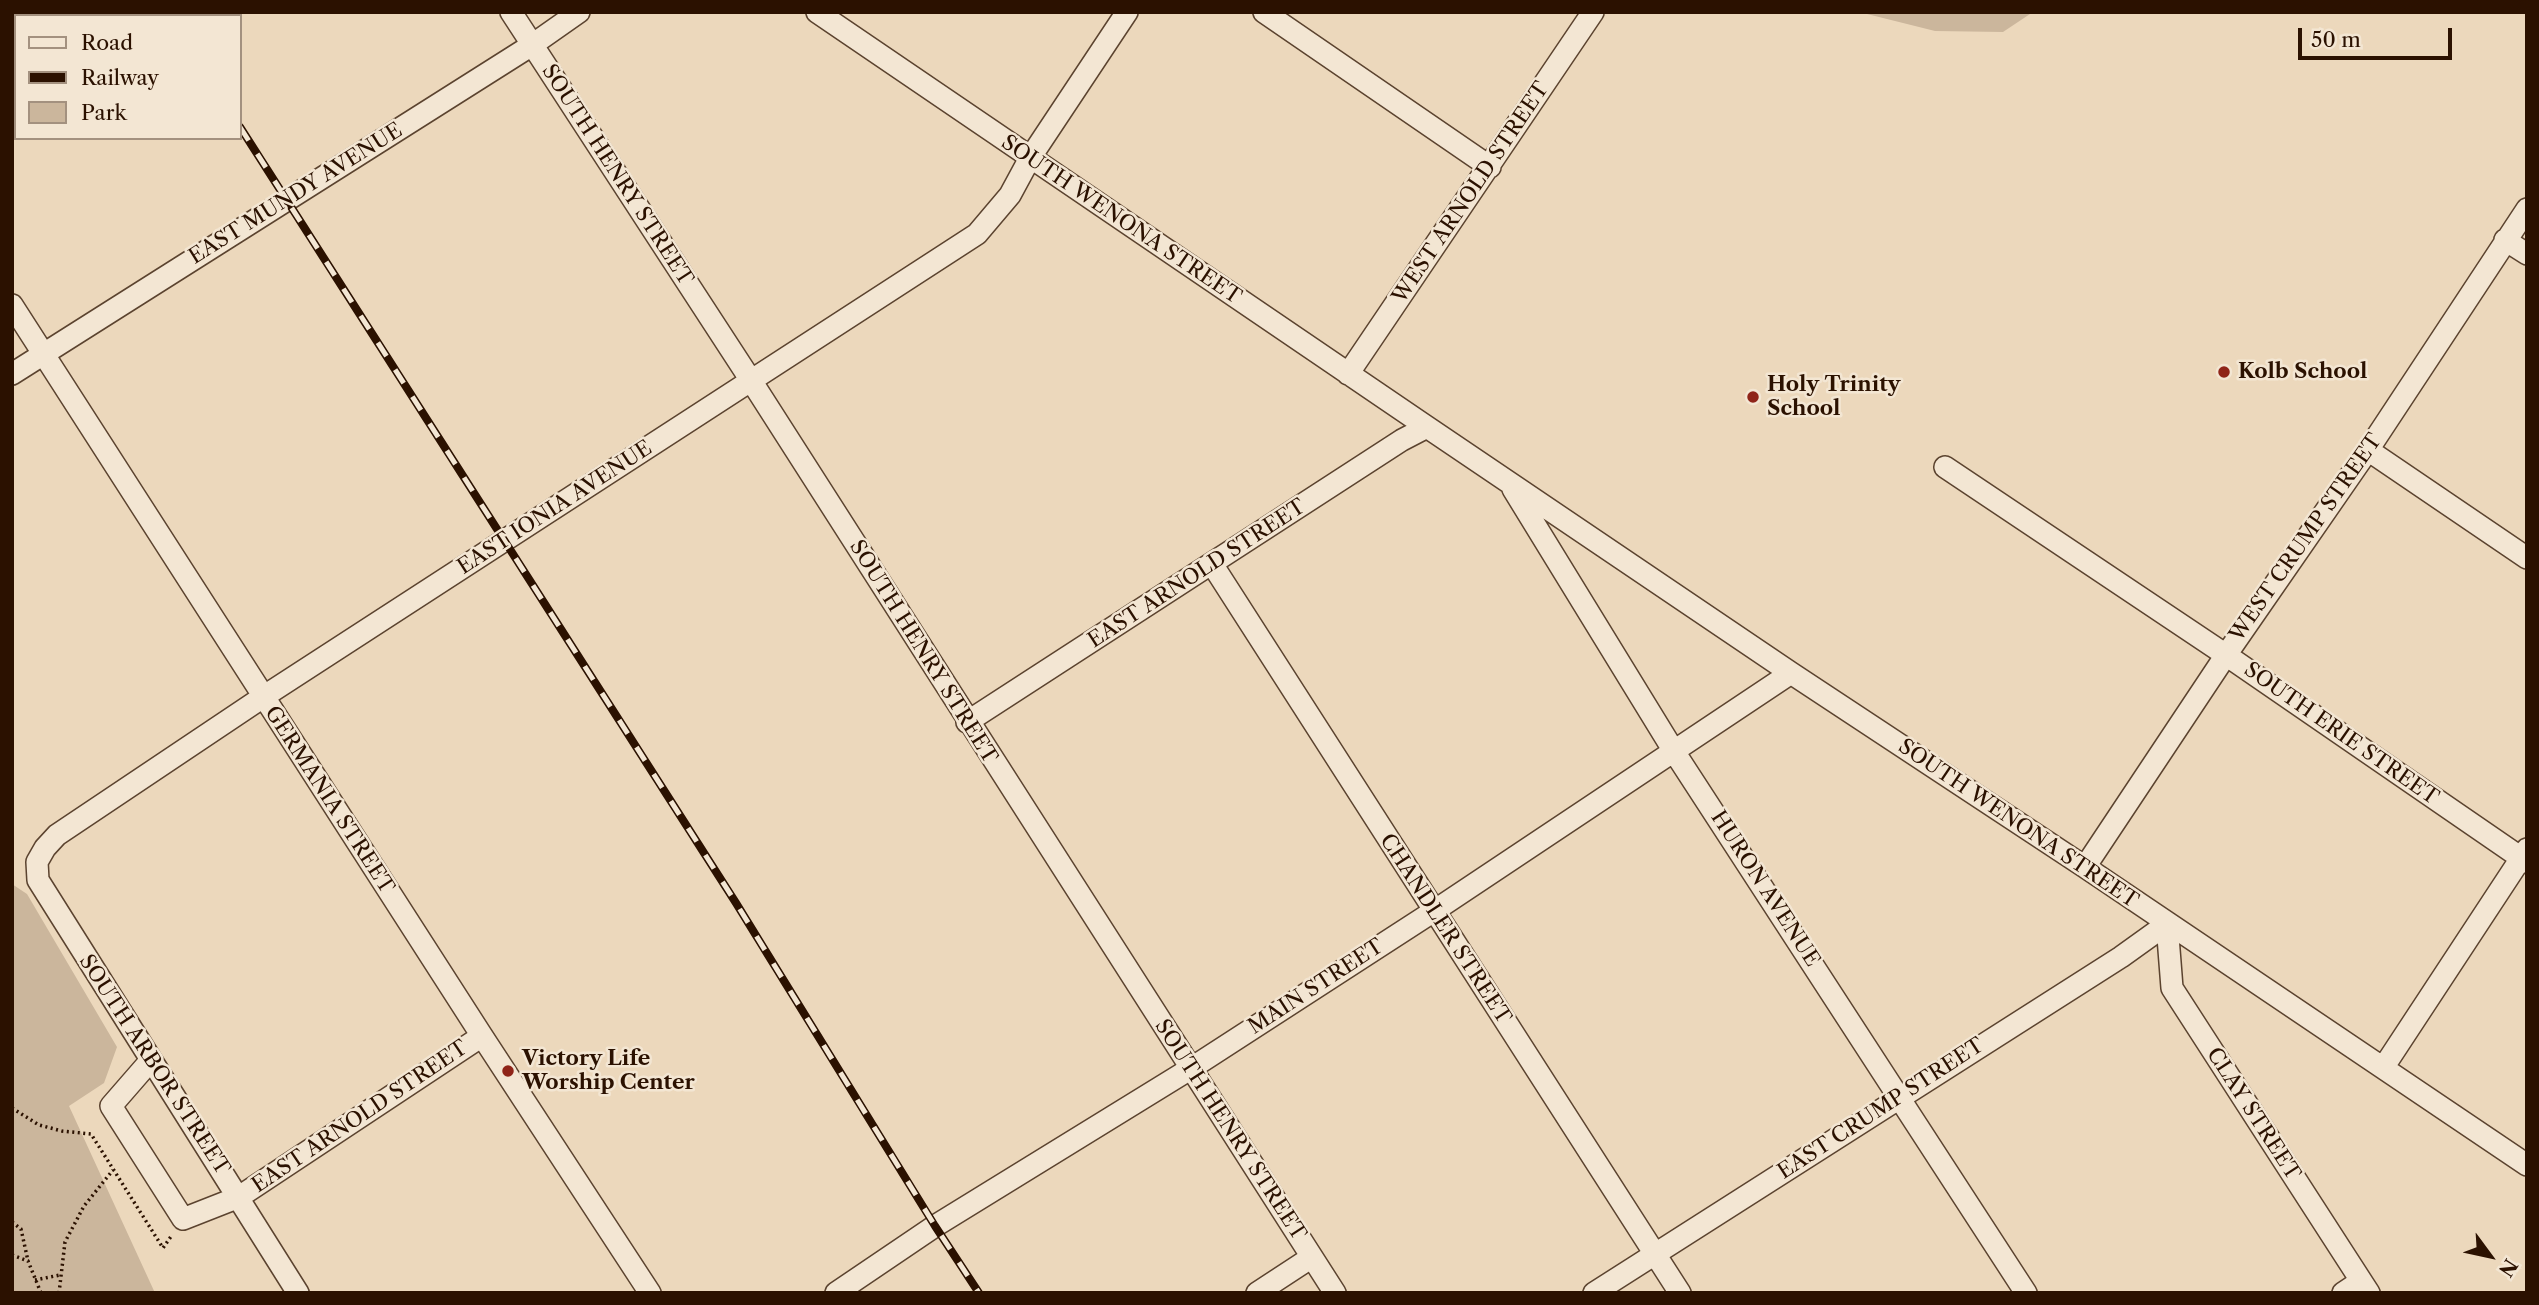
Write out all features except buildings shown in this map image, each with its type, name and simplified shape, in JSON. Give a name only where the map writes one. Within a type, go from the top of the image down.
[{"type":"street","name":"SOUTH HENRY STREET","points":[[511,12],[1335,1293]]},
{"type":"street","name":"EAST MUNDY AVENUE","points":[[12,374],[532,45],[579,12]]},
{"type":"street","name":"SOUTH WENONA STREET","points":[[817,12],[1791,673],[2085,867],[2527,1165]]},
{"type":"street","name":"EAST IONIA AVENUE","points":[[57,835],[263,697],[977,234],[1010,195],[1030,158],[1127,12]]},
{"type":"street","points":[[1264,12],[1490,167]]},
{"type":"street","name":"WEST ARNOLD STREET","points":[[1348,374],[1593,12]]},
{"type":"street","name":"WEST CRUMP STREET","points":[[2085,867],[2226,655],[2368,450],[2527,209]]},
{"type":"street","points":[[2505,240],[2527,254]]},
{"type":"street","name":"GERMANIA STREET","points":[[12,305],[650,1293]]},
{"type":"street","name":"EAST ARNOLD STREET","points":[[967,722],[1402,440],[1427,427]]},
{"type":"street","points":[[2368,450],[2527,558]]},
{"type":"street","name":"SOUTH ERIE STREET","points":[[1945,467],[2525,856]]},
{"type":"street","name":"HURON AVENUE","points":[[1509,482],[1675,753],[2026,1293]]},
{"type":"street","name":"CHANDLER STREET","points":[[1212,564],[1680,1293]]},
{"type":"street","name":"MAIN STREET","points":[[836,1293],[935,1226],[1190,1069],[1434,911],[1675,753],[1791,673]]},
{"type":"street","name":"SOUTH ARBOR STREET","points":[[57,835],[37,862],[38,880],[298,1293]]},
{"type":"street","points":[[2383,1068],[2525,856]]},
{"type":"street","name":"EAST CRUMP STREET","points":[[1594,1293],[2121,957],[2167,924]]},
{"type":"street","name":"CLAY STREET","points":[[2167,924],[2172,988],[2358,1289]]},
{"type":"street","name":"EAST ARNOLD STREET","points":[[183,1219],[239,1198],[482,1036]]},
{"type":"street","points":[[151,1060],[111,1106],[183,1219]]},
{"type":"street","points":[[1257,1293],[1312,1257]]},
{"type":"path","points":[[12,1108],[38,1125],[91,1134],[163,1248],[183,1219]]},
{"type":"path","points":[[59,1293],[65,1242],[84,1206],[114,1169]]},
{"type":"path","points":[[12,1222],[21,1229],[28,1261],[41,1293]]},
{"type":"path","points":[[12,1255],[28,1261]]},
{"type":"path","points":[[36,1280],[60,1275]]},
{"type":"green space","points":[[1859,12],[2033,12],[2003,32],[1935,31]]},
{"type":"green space","points":[[12,884],[27,894],[117,1047],[104,1083],[69,1106],[155,1293],[12,1293]]},
{"type":"railway","points":[[242,130],[736,903],[979,1293]]},
{"type":"place","name":"Kolb School","points":[[2224,372]]},
{"type":"place","name":"Holy Trinity School","points":[[1753,397]]},
{"type":"place","name":"Victory Life Worship Center","points":[[508,1071]]}]
